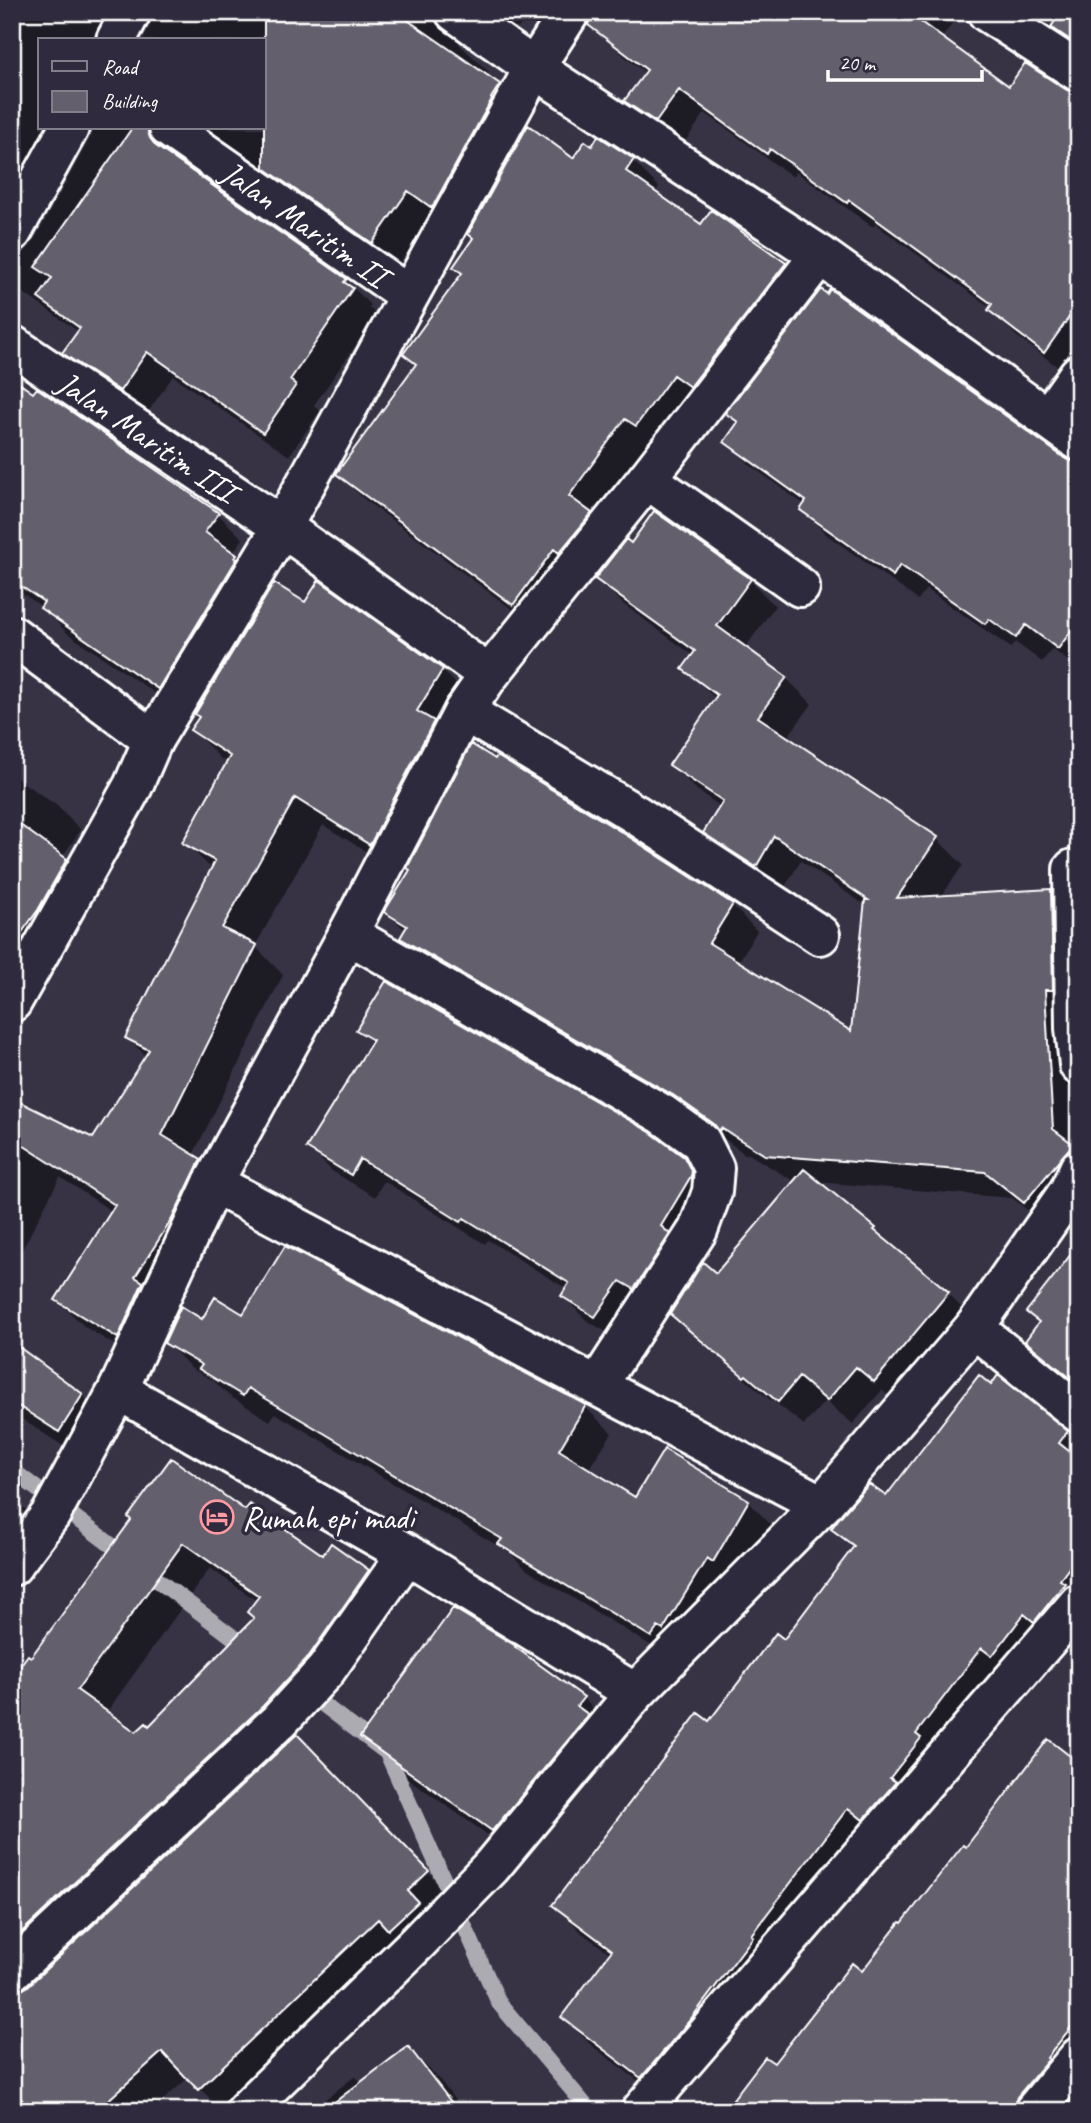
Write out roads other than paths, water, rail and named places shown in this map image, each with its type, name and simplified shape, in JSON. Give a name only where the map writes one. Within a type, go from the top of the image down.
[{"type":"street","points":[[117,38],[131,12]]},
{"type":"street","points":[[455,12],[534,68],[820,255],[1079,441]]},
{"type":"street","points":[[12,1002],[133,786],[153,740],[282,527],[534,68],[570,12]]},
{"type":"street","points":[[987,12],[1079,72]]},
{"type":"street","points":[[12,232],[68,130]]},
{"type":"street","name":"Jalan Maritim II","points":[[172,130],[408,295]]},
{"type":"street","points":[[12,1566],[51,1514],[118,1390],[213,1183],[348,934],[464,711],[489,675],[647,479],[820,255]]},
{"type":"street","name":"Jalan Maritim III","points":[[12,345],[282,527],[489,675]]},
{"type":"street","points":[[1048,418],[1079,374]]},
{"type":"street","points":[[647,479],[800,587]]},
{"type":"street","points":[[12,635],[153,740]]},
{"type":"street","points":[[464,711],[635,814],[820,935]]},
{"type":"street","points":[[1073,869],[1075,1028],[1079,1065]]},
{"type":"street","points":[[348,934],[662,1114],[701,1142],[714,1168],[712,1192],[698,1230],[597,1386]]},
{"type":"street","points":[[245,2111],[491,1867],[635,1693],[822,1505],[974,1328],[1069,1191],[1079,1169]]},
{"type":"street","points":[[213,1183],[822,1505]]},
{"type":"street","points":[[974,1328],[1079,1413]]},
{"type":"street","points":[[118,1390],[407,1554],[635,1693]]},
{"type":"street","points":[[12,1971],[279,1721],[326,1670],[407,1554]]},
{"type":"street","points":[[641,2111],[1079,1603]]},
{"type":"street","points":[[1034,2111],[1079,2057]]},
{"type":"waterway","points":[[12,1470],[250,1650]]},
{"type":"waterway","points":[[271,1665],[387,1753],[499,2003],[590,2111]]},
{"type":"place","name":"Rumah epi madi","points":[[217,1517]]}]
